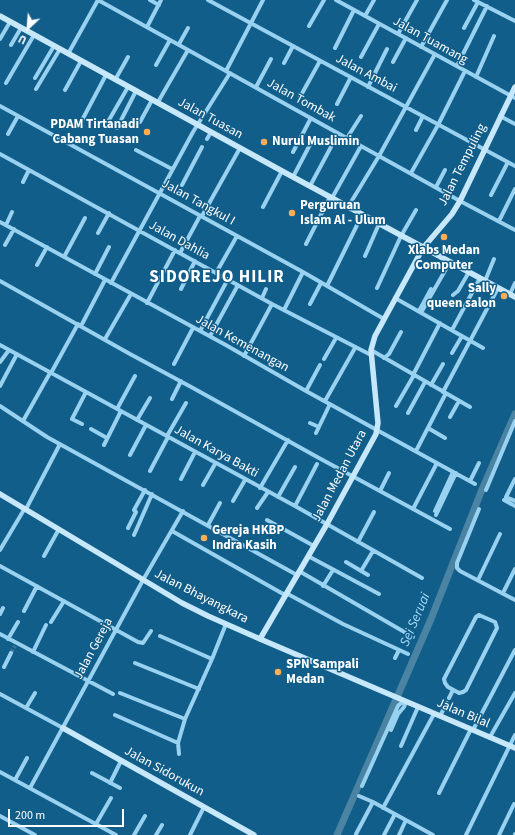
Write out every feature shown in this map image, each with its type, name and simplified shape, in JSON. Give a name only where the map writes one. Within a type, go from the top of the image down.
[{"type":"street","name":"Jalan Tombak","points":[[98,0],[460,201],[515,229]]},
{"type":"street","points":[[68,54],[98,0]]},
{"type":"street","points":[[150,0],[159,5]]},
{"type":"street","points":[[147,27],[161,0]]},
{"type":"street","name":"Jalan Ambai","points":[[208,0],[515,166]]},
{"type":"street","points":[[218,6],[221,0]]},
{"type":"street","points":[[110,283],[228,72],[263,0]]},
{"type":"street","points":[[309,26],[324,0]]},
{"type":"street","name":"Jalan Tuamang","points":[[336,0],[513,96]]},
{"type":"street","points":[[365,16],[374,0]]},
{"type":"street","points":[[398,34],[417,0]]},
{"type":"street","points":[[421,47],[447,0]]},
{"type":"street","points":[[464,28],[476,1],[515,21]]},
{"type":"street","points":[[457,66],[487,6]]},
{"type":"street","points":[[335,48],[354,10]]},
{"type":"street","name":"Jalan Tuasan","points":[[1,19],[10,22],[60,49],[282,172],[512,296]]},
{"type":"street","points":[[0,39],[10,22]]},
{"type":"street","points":[[361,57],[379,24]]},
{"type":"street","points":[[12,45],[21,28]]},
{"type":"street","points":[[179,44],[188,28]]},
{"type":"street","points":[[6,83],[34,35]]},
{"type":"street","points":[[476,77],[494,36]]},
{"type":"street","points":[[394,62],[406,38]]},
{"type":"street","points":[[156,65],[170,40]]},
{"type":"street","points":[[35,78],[54,46]]},
{"type":"street","points":[[284,63],[293,46]]},
{"type":"street","points":[[36,89],[60,49]]},
{"type":"street","points":[[368,87],[387,49]]},
{"type":"street","points":[[140,122],[188,50]]},
{"type":"street","points":[[348,207],[379,156],[435,54]]},
{"type":"street","points":[[115,80],[128,57]]},
{"type":"street","points":[[256,87],[271,59]]},
{"type":"street","points":[[65,90],[81,61]]},
{"type":"street","points":[[300,96],[320,61]]},
{"type":"street","points":[[411,173],[438,125],[465,71]]},
{"type":"street","points":[[80,124],[106,75]]},
{"type":"street","points":[[337,104],[351,77]]},
{"type":"street","points":[[109,120],[128,87]]},
{"type":"street","name":"Jalan Tempuling","points":[[423,248],[452,214],[460,201],[500,116],[513,96],[515,87]]},
{"type":"street","points":[[117,128],[136,91]]},
{"type":"street","name":"Jalan Tangkul I","points":[[0,106],[303,272],[384,319]]},
{"type":"street","points":[[8,134],[18,116]]},
{"type":"street","points":[[347,138],[360,116]]},
{"type":"street","points":[[416,130],[423,116]]},
{"type":"street","points":[[500,116],[515,124]]},
{"type":"street","points":[[293,152],[311,118]]},
{"type":"street","points":[[207,139],[210,132]]},
{"type":"street","points":[[293,177],[313,139]]},
{"type":"street","points":[[306,244],[361,146]]},
{"type":"street","points":[[182,185],[202,147]]},
{"type":"street","points":[[310,186],[331,147]]},
{"type":"street","points":[[180,252],[240,148]]},
{"type":"street","points":[[136,150],[172,170]]},
{"type":"street","name":"Jalan Dahlia","points":[[0,154],[272,304],[355,348],[384,358],[470,407]]},
{"type":"street","points":[[491,195],[508,162]]},
{"type":"street","points":[[23,182],[29,170]]},
{"type":"street","points":[[436,187],[445,170]]},
{"type":"street","points":[[263,207],[282,172]]},
{"type":"street","points":[[499,221],[515,189]]},
{"type":"street","points":[[377,288],[401,236],[416,210]]},
{"type":"street","points":[[6,225],[12,212]]},
{"type":"street","points":[[98,233],[109,213]]},
{"type":"street","points":[[327,286],[362,215]]},
{"type":"street","points":[[64,257],[85,218]]},
{"type":"street","name":"Jalan Kemenangan","points":[[0,222],[210,336],[377,431],[475,484]]},
{"type":"street","points":[[365,256],[380,224]]},
{"type":"street","points":[[5,245],[14,229]]},
{"type":"street","points":[[216,273],[237,236]]},
{"type":"street","points":[[95,274],[109,247]]},
{"type":"street","points":[[37,265],[47,248]]},
{"type":"street","name":"Jalan Medan Utara","points":[[260,639],[354,476],[377,431],[378,423],[371,353],[375,336],[423,248]]},
{"type":"street","points":[[147,303],[175,250]]},
{"type":"street","points":[[452,330],[494,259]]},
{"type":"street","points":[[181,288],[195,261]]},
{"type":"street","points":[[421,311],[450,262]]},
{"type":"street","points":[[284,310],[303,272]]},
{"type":"street","points":[[453,295],[458,291],[469,272]]},
{"type":"street","points":[[200,331],[228,279]]},
{"type":"street","points":[[23,421],[105,280]]},
{"type":"street","points":[[1,283],[450,529]]},
{"type":"street","points":[[310,304],[321,283]]},
{"type":"street","points":[[512,296],[515,283]]},
{"type":"street","points":[[210,336],[238,285]]},
{"type":"street","points":[[416,451],[498,288]]},
{"type":"street","points":[[262,298],[266,289]]},
{"type":"street","points":[[421,311],[431,289]]},
{"type":"street","points":[[105,339],[131,294]]},
{"type":"street","points":[[395,298],[421,311],[484,348]]},
{"type":"street","points":[[244,356],[272,304]]},
{"type":"street","points":[[396,406],[414,375],[440,323]]},
{"type":"street","points":[[174,364],[193,328]]},
{"type":"street","points":[[384,358],[389,354],[401,332]]},
{"type":"street","points":[[452,353],[462,336]]},
{"type":"street","points":[[324,359],[336,338]]},
{"type":"street","name":"Jalan Karya Bakti","points":[[0,345],[168,436],[215,464],[295,506],[422,578]]},
{"type":"street","points":[[316,433],[328,402],[355,348]]},
{"type":"street","points":[[0,362],[9,350]]},
{"type":"street","points":[[0,386],[17,354]]},
{"type":"street","points":[[431,385],[443,364]]},
{"type":"street","points":[[306,391],[320,365]]},
{"type":"street","points":[[104,445],[136,376]]},
{"type":"street","points":[[172,399],[181,381]]},
{"type":"street","points":[[408,413],[425,382]]},
{"type":"street","points":[[82,424],[72,419],[86,392]]},
{"type":"street","points":[[137,420],[150,398]]},
{"type":"street","points":[[450,417],[459,400]]},
{"type":"street","points":[[150,471],[186,403]]},
{"type":"street","points":[[0,406],[60,444],[323,586],[413,638]]},
{"type":"street","points":[[486,490],[515,421]]},
{"type":"street","points":[[310,423],[319,427]]},
{"type":"street","points":[[130,455],[146,425]]},
{"type":"street","points":[[428,428],[445,438]]},
{"type":"street","points":[[90,429],[107,438]]},
{"type":"street","points":[[260,488],[288,440]]},
{"type":"street","points":[[0,550],[25,509],[60,444]]},
{"type":"street","points":[[181,479],[195,452]]},
{"type":"street","points":[[412,509],[437,463]]},
{"type":"street","points":[[470,481],[479,463]]},
{"type":"street","points":[[203,485],[215,464]]},
{"type":"street","points":[[295,506],[316,464]]},
{"type":"street","points":[[278,497],[295,467]]},
{"type":"street","points":[[436,513],[455,472]]},
{"type":"street","points":[[380,490],[389,473]]},
{"type":"street","points":[[515,479],[506,496],[515,501]]},
{"type":"street","points":[[233,501],[245,480]]},
{"type":"street","points":[[128,528],[136,512],[134,510],[145,490]]},
{"type":"street","points":[[257,508],[268,492]]},
{"type":"street","name":"Jalan Bhayangkara","points":[[0,494],[188,606],[260,639],[405,701]]},
{"type":"street","points":[[134,535],[152,494]]},
{"type":"street","points":[[504,500],[515,506]]},
{"type":"street","points":[[208,525],[220,503]]},
{"type":"street","points":[[479,509],[456,566],[460,571],[515,600]]},
{"type":"street","name":"Jalan Gereja","points":[[30,788],[143,580],[183,511]]},
{"type":"street","points":[[358,542],[374,512]]},
{"type":"street","points":[[267,520],[314,546]]},
{"type":"street","points":[[44,556],[59,529]]},
{"type":"street","points":[[172,531],[343,624],[382,644],[390,645],[408,654]]},
{"type":"street","points":[[478,580],[500,534]]},
{"type":"street","points":[[361,571],[373,551]]},
{"type":"street","points":[[308,556],[379,594]]},
{"type":"street","points":[[346,562],[368,575]]},
{"type":"street","points":[[0,566],[140,643],[144,642],[151,631]]},
{"type":"street","points":[[503,593],[515,569]]},
{"type":"street","points":[[323,586],[333,570]]},
{"type":"street","points":[[24,611],[37,586]]},
{"type":"street","points":[[51,622],[64,601]]},
{"type":"street","points":[[0,614],[3,608]]},
{"type":"street","points":[[478,615],[482,615],[496,623],[497,628],[466,690],[461,693],[453,690],[445,683],[445,677],[476,617],[478,615]]},
{"type":"street","points":[[8,639],[18,622]]},
{"type":"street","points":[[179,754],[178,743],[185,720],[212,660],[226,624]]},
{"type":"street","points":[[33,652],[46,625]]},
{"type":"street","points":[[0,634],[15,645],[33,652],[113,694]]},
{"type":"street","points":[[160,636],[212,660]]},
{"type":"street","points":[[395,658],[399,650]]},
{"type":"street","points":[[438,793],[515,650]]},
{"type":"street","points":[[4,667],[11,653]]},
{"type":"street","points":[[135,662],[199,690]]},
{"type":"street","points":[[449,698],[453,690]]},
{"type":"street","points":[[26,708],[35,693]]},
{"type":"street","points":[[120,693],[185,720]]},
{"type":"street","points":[[490,737],[515,693]]},
{"type":"street","points":[[0,694],[63,728]]},
{"type":"street","points":[[391,730],[398,714],[404,708],[405,701]]},
{"type":"street","points":[[362,786],[398,706],[405,701]]},
{"type":"street","name":"Jalan Bilal","points":[[405,701],[512,746]]},
{"type":"street","points":[[440,716],[447,703]]},
{"type":"street","points":[[401,746],[418,706]]},
{"type":"street","points":[[383,808],[434,714]]},
{"type":"street","points":[[115,715],[178,743]]},
{"type":"street","name":"Jalan Sidorukun","points":[[63,728],[204,807],[246,833],[254,835]]},
{"type":"street","points":[[466,835],[512,746],[515,735]]},
{"type":"street","points":[[15,780],[27,758]]},
{"type":"street","points":[[110,783],[121,761]]},
{"type":"street","points":[[0,772],[116,835]]},
{"type":"street","points":[[92,773],[120,788]]},
{"type":"street","points":[[359,796],[373,802],[430,834]]},
{"type":"street","points":[[96,824],[111,798]]},
{"type":"street","points":[[356,834],[373,802]]},
{"type":"street","points":[[499,835],[514,804]]},
{"type":"street","points":[[190,835],[204,807]]},
{"type":"street","points":[[384,835],[395,814]]},
{"type":"street","points":[[0,816],[35,835]]},
{"type":"street","points":[[134,835],[145,816]]},
{"type":"street","points":[[399,835],[406,820]]},
{"type":"street","points":[[156,835],[162,825]]},
{"type":"waterway","name":"Sei Seruai","points":[[337,835],[431,619],[481,492],[515,414]]},
{"type":"tunnel","points":[[11,653],[15,646]]},
{"type":"place","name":"PDAM Tirtanadi Cabang Tuasan","points":[[147,132]]},
{"type":"place","name":"Nurul Muslimin","points":[[264,142]]},
{"type":"place","name":"Perguruan Islam Al - Ulum","points":[[292,213]]},
{"type":"place","name":"Xlabs Medan Computer","points":[[444,237]]},
{"type":"place","name":"Sally queen salon","points":[[504,296]]},
{"type":"place","name":"Gereja HKBP Indra Kasih","points":[[204,538]]},
{"type":"place","name":"SPN Sampali Medan","points":[[278,672]]},
{"type":"district","name":"SIDOREJO HILIR","points":[[217,278]]}]
